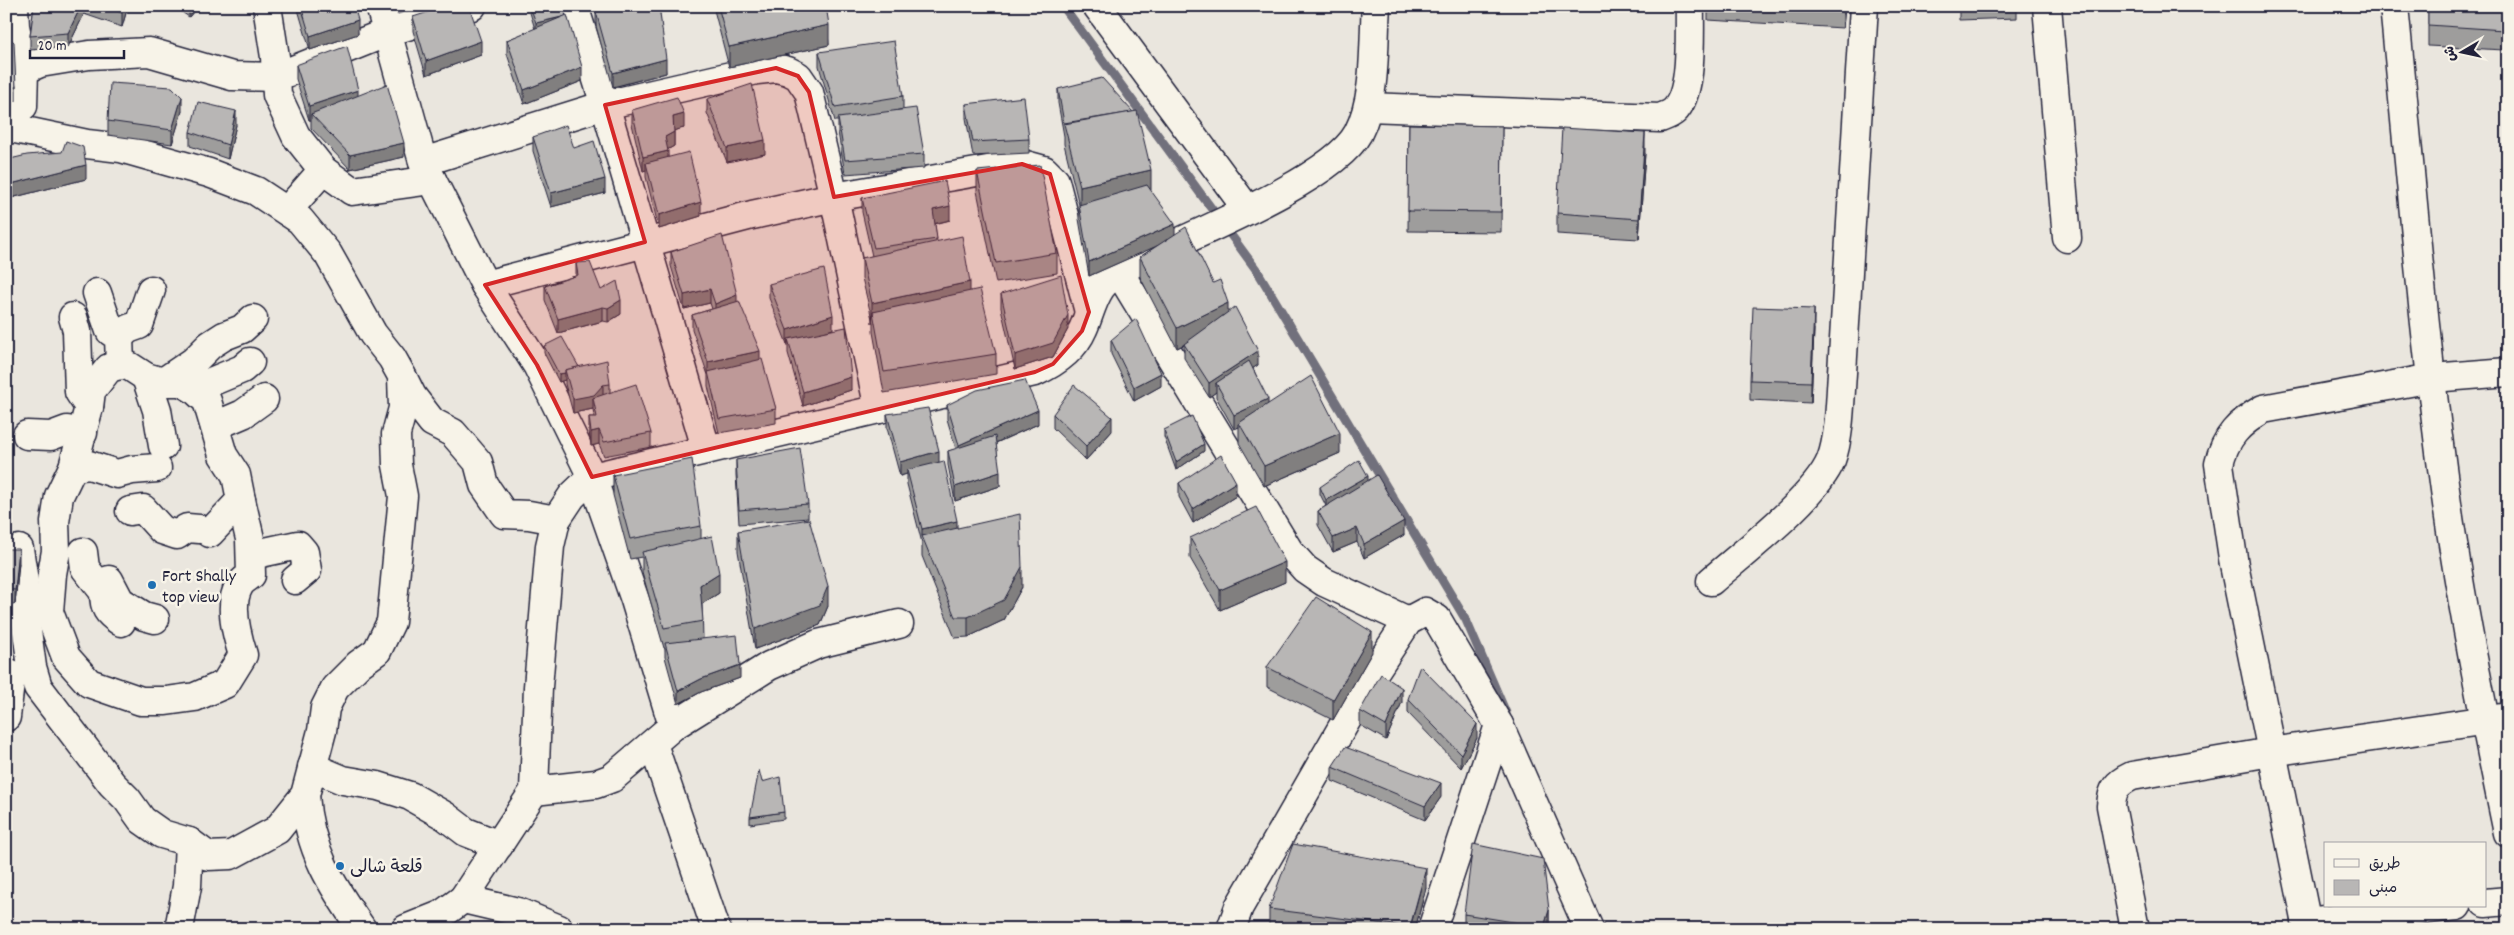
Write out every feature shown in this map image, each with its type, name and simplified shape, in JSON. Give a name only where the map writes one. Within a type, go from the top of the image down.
[{"type":"street","points":[[6,120],[23,106],[24,70],[15,26],[14,6]]},
{"type":"street","points":[[266,6],[277,96],[296,136],[323,170],[352,191],[427,171],[606,105],[757,70],[776,68],[798,76],[809,92],[834,197],[879,409]]},
{"type":"street","points":[[380,6],[427,171],[485,285],[537,365],[592,477],[635,600],[674,726]]},
{"type":"street","points":[[24,70],[40,62],[89,55],[149,52],[232,76],[276,77],[388,32],[472,6]]},
{"type":"street","points":[[574,6],[606,105],[706,448]]},
{"type":"street","points":[[1097,6],[1247,209]]},
{"type":"street","points":[[406,929],[441,914],[463,899],[534,791],[538,687],[550,546],[556,520],[572,496],[592,477],[706,448],[1035,372],[1053,364],[1068,350],[1082,331],[1101,288],[1119,272],[1293,187],[1343,152],[1358,134],[1368,107],[1376,6]]},
{"type":"street","points":[[1368,107],[1660,118],[1674,112],[1680,103],[1685,89],[1690,6]]},
{"type":"street","points":[[1711,581],[1817,484],[1831,460],[1838,421],[1842,373],[1864,6]]},
{"type":"street","points":[[2047,6],[2067,238]]},
{"type":"street","points":[[2394,6],[2423,311],[2448,512],[2496,718],[2508,833]]},
{"type":"street","points":[[6,127],[121,148],[210,173],[256,191],[300,220],[328,254],[373,334],[392,358],[412,396],[432,422],[453,433],[478,462],[484,485],[504,514],[529,515],[556,520]]},
{"type":"street","points":[[485,285],[645,242],[834,197],[1022,164],[1044,170],[1055,181],[1089,312]]},
{"type":"street","points":[[287,211],[323,170]]},
{"type":"street","points":[[1119,272],[1289,551],[1305,569],[1324,582],[1408,621]]},
{"type":"street","points":[[119,337],[128,329],[139,325],[151,290]]},
{"type":"street","points":[[98,293],[110,331],[119,337]]},
{"type":"street","points":[[73,317],[77,331],[79,392],[89,407]]},
{"type":"street","points":[[155,379],[194,361],[210,345],[224,336],[242,329],[253,319]]},
{"type":"street","points":[[119,337],[120,365]]},
{"type":"street","points":[[194,389],[242,369],[250,362]]},
{"type":"street","points":[[120,365],[129,366],[155,379],[181,382],[194,389],[207,401],[223,455],[236,474],[250,539],[251,554],[251,575],[239,585],[234,602],[237,636],[243,655],[225,684],[195,697],[141,701],[89,683],[66,658],[49,612],[56,551],[55,522],[59,496],[73,467],[89,407],[91,391],[109,368],[120,365]]},
{"type":"street","points":[[2441,908],[2307,925],[2234,565],[2220,464],[2223,449],[2231,433],[2246,418],[2263,409],[2432,378],[2508,372]]},
{"type":"street","points":[[362,929],[319,860],[306,820],[305,795],[322,732],[325,708],[335,688],[359,664],[378,651],[391,622],[403,496],[397,465],[396,434],[403,408],[402,376]]},
{"type":"street","points":[[73,467],[88,465],[117,474],[132,470],[160,457],[155,379]]},
{"type":"street","points":[[214,426],[243,414],[264,399]]},
{"type":"street","points":[[27,435],[51,436],[67,430],[83,434]]},
{"type":"street","points":[[130,511],[143,509],[162,530],[177,535],[187,528],[204,531],[241,500]]},
{"type":"street","points":[[251,554],[298,545],[304,552],[307,570],[295,580]]},
{"type":"street","points":[[18,550],[24,581],[23,602],[32,667],[38,687],[142,820],[162,834],[189,842],[208,856],[232,855],[277,830],[305,795]]},
{"type":"street","points":[[83,552],[85,568],[104,592],[104,606],[108,614],[121,622]]},
{"type":"street","points":[[105,574],[115,588],[120,601],[144,616],[155,619]]},
{"type":"street","points":[[1231,929],[1240,907],[1373,674],[1408,621],[1425,612],[1437,619],[1499,725],[1588,929]]},
{"type":"street","points":[[534,791],[604,782],[612,778],[674,726],[769,666],[818,644],[898,624]]},
{"type":"street","points":[[6,717],[11,674]]},
{"type":"street","points":[[2135,929],[2111,806],[2112,794],[2118,783],[2132,776],[2271,752],[2496,718]]},
{"type":"street","points":[[1432,929],[1499,725]]},
{"type":"street","points":[[653,744],[716,929]]},
{"type":"street","points":[[312,766],[343,780],[378,786],[410,796],[445,816],[466,832],[499,845]]},
{"type":"street","points":[[179,929],[187,886],[189,842]]},
{"type":"street","points":[[463,899],[518,912],[559,929]]},
{"type":"street","points":[[2486,903],[2508,901]]},
{"type":"highlighted area","points":[[776,68],[798,76],[809,92],[834,197],[1022,164],[1050,174],[1089,312],[1082,331],[1053,364],[1035,372],[592,477],[537,365],[485,285],[645,242],[605,105]]},
{"type":"building","points":[[34,6],[81,6],[68,33],[30,36]]},
{"type":"building","points":[[103,6],[124,6],[122,13]]},
{"type":"building","points":[[301,6],[354,6],[358,20],[310,36]]},
{"type":"building","points":[[447,6],[469,6],[481,41],[426,61],[413,17]]},
{"type":"building","points":[[530,6],[563,6],[566,16],[536,23]]},
{"type":"building","points":[[613,6],[659,6],[666,59],[613,73],[596,12]]},
{"type":"building","points":[[718,6],[826,6],[829,25],[729,47]]},
{"type":"building","points":[[2428,6],[2505,6],[2504,30],[2428,25]]},
{"type":"building","points":[[567,15],[582,67],[524,90],[507,40]]},
{"type":"building","points":[[6,35],[14,42],[16,87],[6,88]]},
{"type":"building","points":[[894,41],[903,96],[835,107],[819,52]]},
{"type":"building","points":[[347,46],[358,90],[309,106],[296,65]]},
{"type":"building","points":[[1102,78],[1133,112],[1064,123],[1058,89]]},
{"type":"building","points":[[110,83],[172,87],[182,97],[172,130],[108,121]]},
{"type":"building","points":[[387,84],[404,143],[350,155],[311,114]]},
{"type":"building","points":[[752,84],[765,140],[727,148],[707,99]]},
{"type":"building","points":[[677,97],[684,114],[673,117],[674,132],[665,137],[668,151],[643,157],[632,110]]},
{"type":"building","points":[[1024,97],[1029,139],[973,142],[966,104]]},
{"type":"building","points":[[198,102],[236,111],[228,145],[190,132]]},
{"type":"building","points":[[916,108],[924,154],[845,160],[838,118]]},
{"type":"building","points":[[1137,111],[1151,170],[1080,186],[1064,124]]},
{"type":"building","points":[[1409,124],[1502,126],[1501,212],[1408,211]]},
{"type":"building","points":[[566,125],[574,148],[594,141],[605,179],[551,193],[533,137]]},
{"type":"building","points":[[1562,128],[1645,133],[1639,219],[1557,213]]},
{"type":"building","points":[[66,141],[83,147],[86,165],[7,185],[6,160],[27,155],[62,152]]},
{"type":"building","points":[[689,152],[701,202],[659,215],[646,163]]},
{"type":"building","points":[[1040,165],[1057,253],[996,263],[977,171]]},
{"type":"building","points":[[945,181],[950,206],[933,210],[937,239],[874,248],[862,198]]},
{"type":"building","points":[[1147,185],[1175,224],[1089,262],[1079,205]]},
{"type":"building","points":[[1186,227],[1213,283],[1220,280],[1228,303],[1177,328],[1140,257]]},
{"type":"building","points":[[722,235],[737,295],[715,304],[710,289],[684,295],[671,252]]},
{"type":"building","points":[[962,236],[970,282],[872,303],[862,258]]},
{"type":"building","points":[[590,262],[601,290],[617,281],[621,300],[608,308],[603,307],[558,319],[545,286],[578,275],[576,263]]},
{"type":"building","points":[[824,269],[833,315],[787,330],[769,284]]},
{"type":"building","points":[[1061,275],[1068,315],[1053,343],[1015,355],[1001,294]]},
{"type":"building","points":[[980,289],[996,354],[884,372],[873,312]]},
{"type":"building","points":[[739,301],[760,351],[708,362],[692,315]]},
{"type":"building","points":[[1235,307],[1258,351],[1209,383],[1184,344]]},
{"type":"building","points":[[1753,307],[1814,309],[1811,382],[1750,380]]},
{"type":"building","points":[[1136,319],[1161,373],[1134,387],[1111,340]]},
{"type":"building","points":[[846,327],[851,377],[803,392],[788,339]]},
{"type":"building","points":[[562,337],[579,367],[565,370],[565,373],[559,374],[544,346]]},
{"type":"building","points":[[762,359],[776,409],[719,419],[708,372]]},
{"type":"building","points":[[607,360],[610,384],[603,385],[594,395],[573,399],[565,370]]},
{"type":"building","points":[[1249,361],[1268,399],[1234,415],[1216,383]]},
{"type":"building","points":[[1311,376],[1340,433],[1264,466],[1239,423]]},
{"type":"building","points":[[1025,380],[1038,410],[959,445],[947,405],[977,390]]},
{"type":"building","points":[[636,384],[651,433],[604,442],[599,430],[591,432],[589,417],[597,417],[593,398]]},
{"type":"building","points":[[1074,385],[1112,417],[1086,446],[1053,414]]},
{"type":"building","points":[[928,408],[939,451],[900,462],[887,414]]},
{"type":"building","points":[[1192,416],[1204,444],[1176,462],[1164,430]]},
{"type":"building","points":[[995,436],[1000,472],[955,487],[948,451]]},
{"type":"building","points":[[800,448],[808,504],[739,510],[736,460]]},
{"type":"building","points":[[1221,455],[1236,482],[1193,509],[1179,483]]},
{"type":"building","points":[[692,459],[701,526],[630,539],[613,475]]},
{"type":"building","points":[[1359,460],[1368,476],[1326,500],[1320,487]]},
{"type":"building","points":[[944,461],[957,521],[922,529],[907,470]]},
{"type":"building","points":[[1377,475],[1404,521],[1364,544],[1357,528],[1333,538],[1318,511]]},
{"type":"building","points":[[1256,507],[1285,562],[1220,590],[1190,538]]},
{"type":"building","points":[[1020,514],[1022,567],[1004,600],[968,617],[955,617],[922,536]]},
{"type":"building","points":[[809,519],[828,586],[820,605],[755,629],[738,531]]},
{"type":"building","points":[[712,536],[719,573],[700,585],[703,621],[664,628],[642,552]]},
{"type":"building","points":[[6,549],[19,549],[15,590],[6,589]]},
{"type":"building","points":[[1316,597],[1372,632],[1333,700],[1267,667]]},
{"type":"building","points":[[737,635],[740,665],[701,679],[678,691],[665,643]]},
{"type":"building","points":[[1420,666],[1477,724],[1461,754],[1408,699]]},
{"type":"building","points":[[1381,674],[1402,688],[1386,726],[1360,711]]},
{"type":"building","points":[[1345,747],[1441,783],[1425,806],[1332,767]]},
{"type":"building","points":[[759,770],[762,782],[780,777],[784,812],[750,817]]},
{"type":"building","points":[[1293,844],[1426,868],[1410,927],[1269,909]]},
{"type":"building","points":[[1473,844],[1543,859],[1549,910],[1544,927],[1464,914]]},
{"type":"waterway","points":[[1063,6],[1258,272],[1466,620],[1506,713]]},
{"type":"place","name":"Fort Shally top view","points":[[152,585]]},
{"type":"place","name":"قلعة شالى","points":[[340,866]]}]
